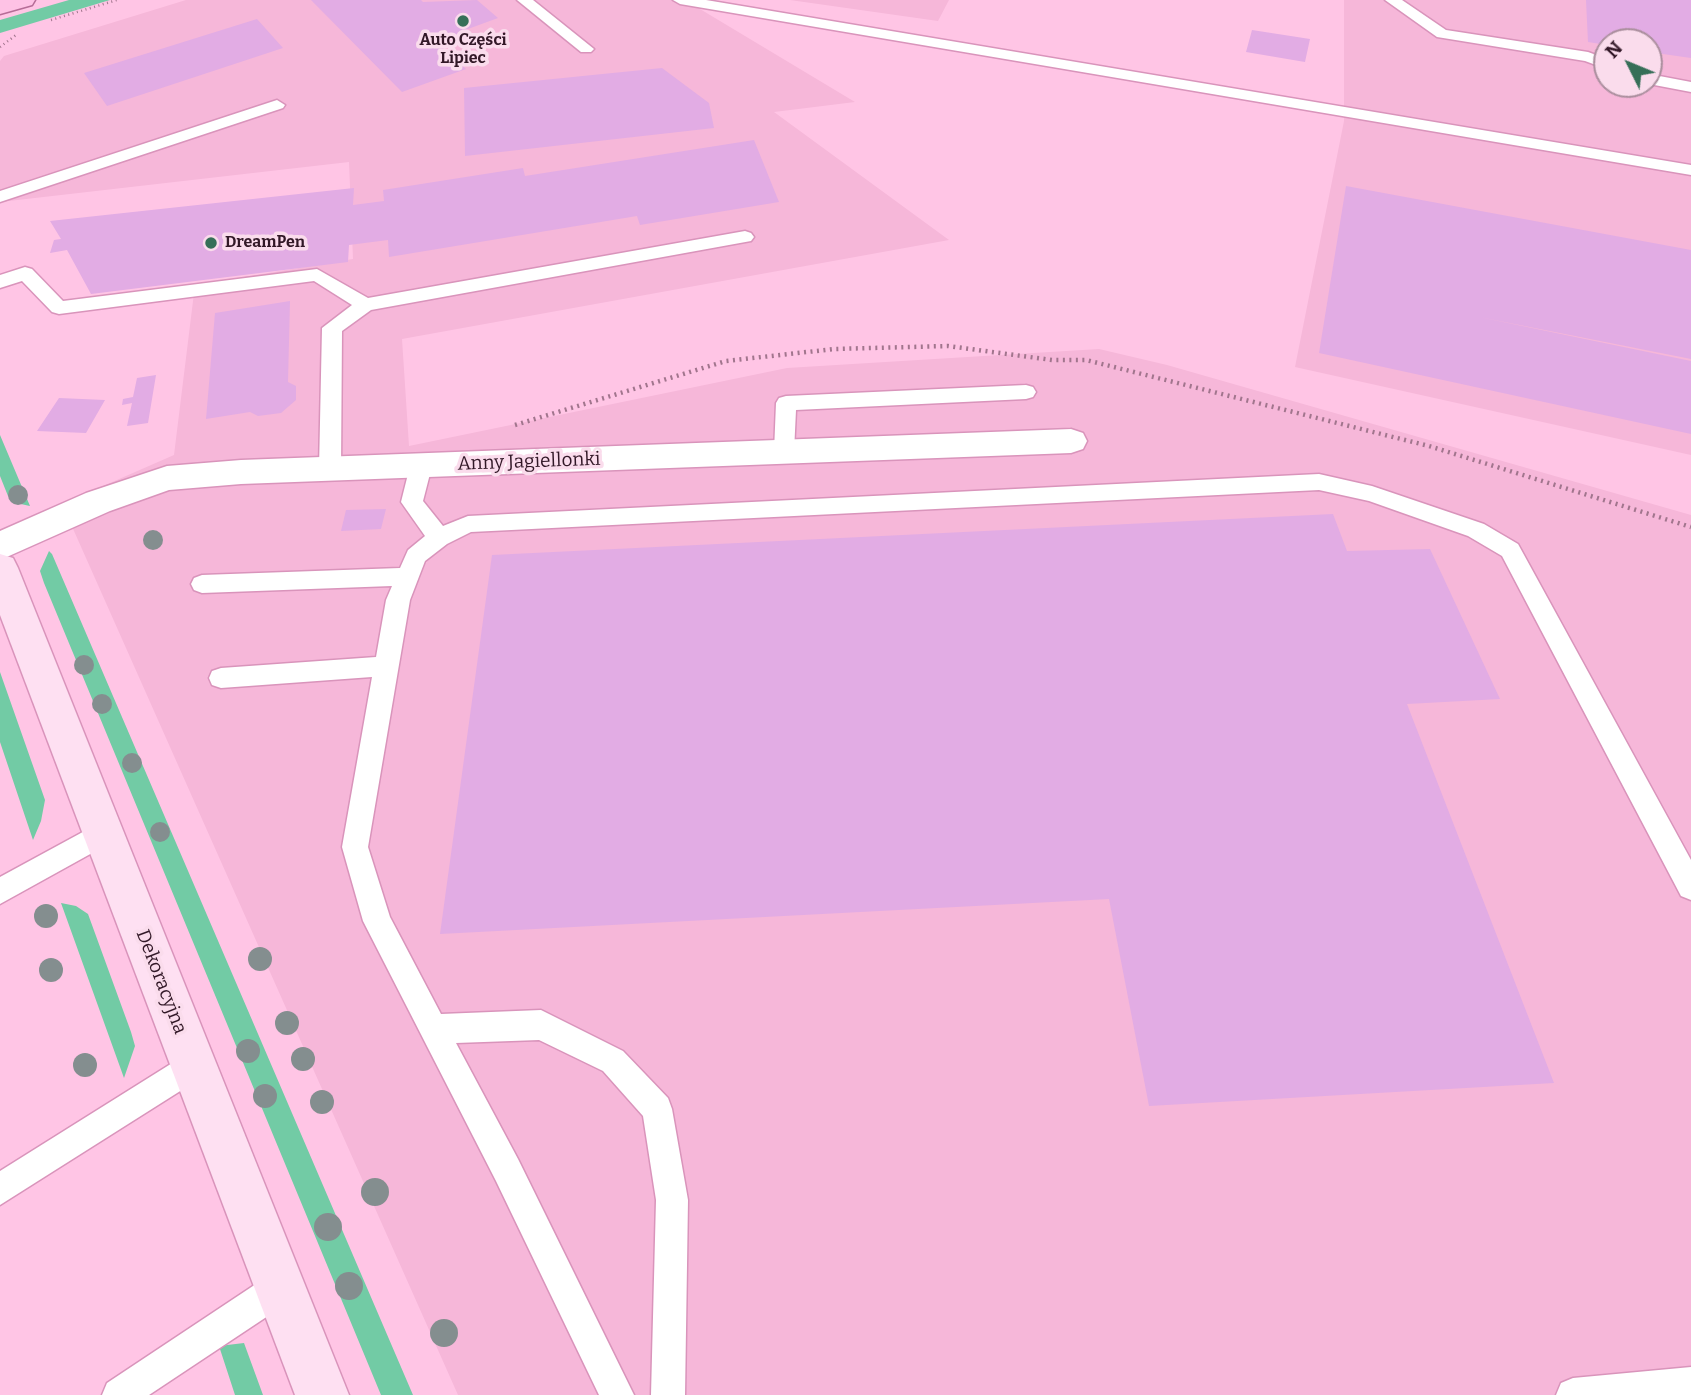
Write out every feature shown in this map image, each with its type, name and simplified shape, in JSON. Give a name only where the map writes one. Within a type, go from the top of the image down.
[{"type":"main road","points":[[0,7],[24,0]]},
{"type":"street","name":"Anny Jagiellonki","points":[[0,546],[98,502],[167,478],[330,468],[1072,441]]},
{"type":"street","name":"Dekoracyjna","points":[[5,596],[103,833],[322,1395]]},
{"type":"lane","points":[[524,0],[586,49]]},
{"type":"lane","points":[[680,0],[1691,170]]},
{"type":"lane","points":[[1392,0],[1442,34],[1593,59]]},
{"type":"lane","points":[[1663,82],[1691,87]]},
{"type":"lane","points":[[0,197],[277,104]]},
{"type":"lane","points":[[330,468],[332,328],[365,305],[745,237]]},
{"type":"lane","points":[[0,282],[25,273],[59,308],[317,275],[365,305]]},
{"type":"lane","points":[[784,452],[786,403],[1026,392]]},
{"type":"lane","points":[[421,466],[412,502],[439,538]]},
{"type":"lane","points":[[617,1395],[507,1170],[377,921],[355,847],[398,600],[416,556],[439,538],[468,524],[1319,482],[1372,495],[1476,530],[1510,550],[1691,887]]},
{"type":"lane","points":[[202,584],[408,578]]},
{"type":"lane","points":[[221,678],[387,666]]},
{"type":"lane","points":[[0,891],[103,833]]},
{"type":"lane","points":[[433,1029],[541,1025],[613,1061],[657,1109],[671,1200],[668,1395]]},
{"type":"lane","points":[[0,1189],[193,1065]]},
{"type":"lane","points":[[118,1395],[280,1288]]},
{"type":"lane","points":[[1573,1395],[1691,1384]]},
{"type":"path","points":[[39,23],[117,0]]},
{"type":"path","points":[[0,47],[18,34]]},
{"type":"shaded area","points":[[186,0],[685,0],[855,102],[774,112],[949,240],[402,339],[409,446],[787,368],[1099,349],[1167,365],[1691,515],[1691,1395],[458,1395],[62,504],[174,455],[195,285],[353,259],[349,162],[0,202],[0,61],[4,56]]},
{"type":"shaded area","points":[[790,0],[949,0],[938,21]]},
{"type":"shaded area","points":[[1344,0],[1691,0],[1691,455],[1295,367],[1344,121]]},
{"type":"green space","points":[[69,0],[110,0],[0,33],[0,20]]},
{"type":"green space","points":[[0,435],[30,506],[16,503],[8,496],[0,476]]},
{"type":"green space","points":[[49,551],[413,1395],[381,1395],[44,583],[40,571]]},
{"type":"green space","points":[[0,672],[45,800],[41,821],[33,840],[0,742]]},
{"type":"green space","points":[[61,903],[76,906],[88,914],[131,1032],[135,1046],[124,1078]]},
{"type":"green space","points":[[244,1343],[263,1395],[235,1395],[219,1346]]},
{"type":"building","points":[[311,0],[477,0],[498,18],[457,33],[461,36],[439,44],[466,69],[402,92]]},
{"type":"building","points":[[1586,0],[1691,0],[1691,58],[1663,54],[1663,28],[1593,28],[1593,43],[1588,42]]},
{"type":"building","points":[[257,19],[283,48],[107,106],[84,73]]},
{"type":"building","points":[[1252,30],[1310,39],[1305,62],[1246,52]]},
{"type":"building","points":[[662,68],[709,103],[714,128],[465,156],[464,88]]},
{"type":"building","points":[[754,140],[779,202],[640,225],[637,216],[389,257],[388,240],[349,245],[348,262],[91,294],[67,250],[50,253],[54,240],[61,239],[50,221],[354,188],[353,205],[384,201],[383,190],[523,168],[525,176]]},
{"type":"building","points":[[1346,186],[1691,250],[1691,359],[1479,317],[1691,361],[1691,434],[1319,353]]},
{"type":"building","points":[[290,301],[288,382],[296,386],[296,400],[281,413],[258,416],[250,412],[206,419],[215,313]]},
{"type":"building","points":[[156,375],[148,423],[127,426],[132,403],[122,405],[123,399],[133,397],[137,378]]},
{"type":"building","points":[[59,398],[105,400],[86,433],[37,431]]},
{"type":"building","points":[[386,509],[381,529],[341,531],[346,510]]},
{"type":"building","points":[[1333,514],[1347,551],[1430,549],[1500,699],[1407,704],[1554,1083],[1149,1106],[1109,899],[440,934],[492,555]]},
{"type":"place","name":"Auto Części Lipiec","points":[[463,21]]},
{"type":"place","name":"DreamPen","points":[[211,243]]}]
